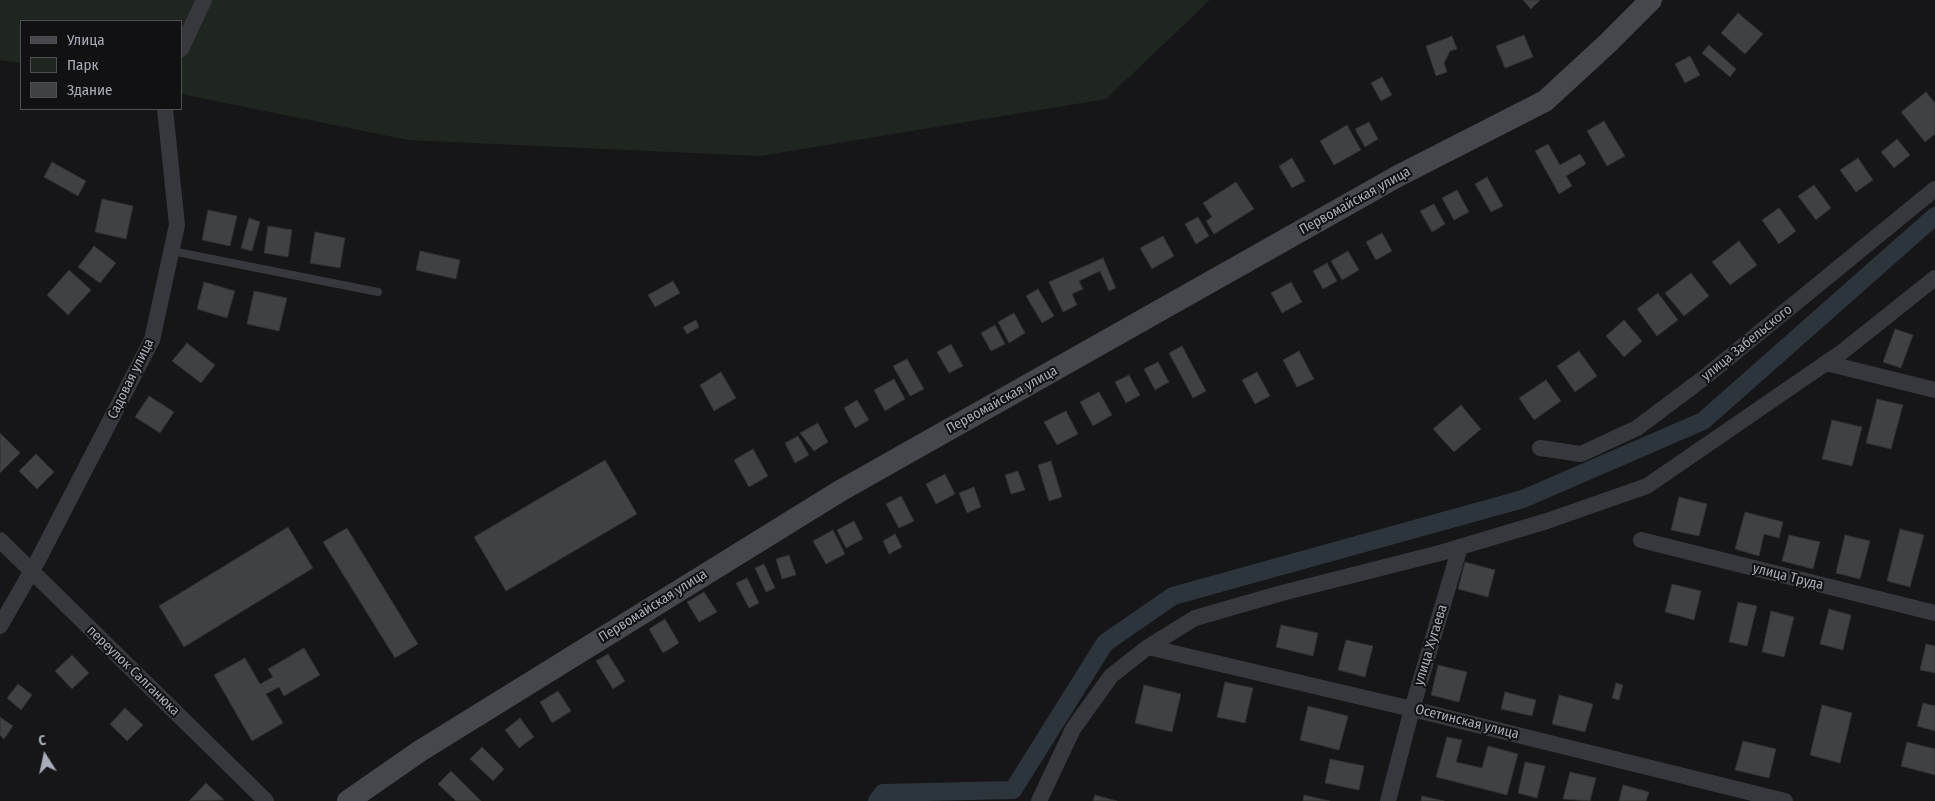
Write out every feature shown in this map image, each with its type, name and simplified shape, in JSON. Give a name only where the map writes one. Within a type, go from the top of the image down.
[{"type":"main road","name":"Первомайская улица","points":[[348,801],[420,751],[840,491],[1398,176],[1545,101],[1651,0]]},
{"type":"street","points":[[182,47],[204,0]]},
{"type":"street","name":"Садовая улица","points":[[0,626],[31,572],[152,340],[177,225],[165,110]]},
{"type":"street","name":"улица Забельского","points":[[1540,448],[1581,454],[1637,428],[1705,377],[1935,189]]},
{"type":"street","points":[[1039,801],[1074,729],[1111,676],[1148,647],[1195,618],[1282,593],[1460,547],[1546,521],[1647,486],[1826,363],[1935,278]]},
{"type":"street","points":[[1826,363],[1935,390]]},
{"type":"street","name":"переулок Салганюка","points":[[0,540],[266,801]]},
{"type":"street","name":"улица Труда","points":[[1641,540],[1935,613]]},
{"type":"street","name":"улица Хугаева","points":[[1388,801],[1412,709],[1460,547]]},
{"type":"street","name":"Осетинская улица","points":[[1148,647],[1412,709],[1786,801]]},
{"type":"lane","points":[[172,251],[378,292]]},
{"type":"green space","points":[[0,0],[1210,0],[1106,99],[760,156],[408,140],[182,94],[182,20],[20,20],[20,63],[0,60]]},
{"type":"building","points":[[1523,0],[1540,0],[1531,9]]},
{"type":"building","points":[[1738,13],[1763,34],[1745,54],[1721,33]]},
{"type":"building","points":[[1524,35],[1533,57],[1505,68],[1496,46]]},
{"type":"building","points":[[1452,36],[1457,49],[1450,51],[1444,63],[1447,72],[1436,76],[1426,46]]},
{"type":"building","points":[[1709,45],[1736,69],[1730,77],[1702,53]]},
{"type":"building","points":[[1690,56],[1700,75],[1685,83],[1675,64]]},
{"type":"building","points":[[1382,77],[1392,95],[1381,101],[1371,83]]},
{"type":"building","points":[[1926,92],[1935,103],[1935,134],[1925,142],[1901,112]]},
{"type":"building","points":[[1604,121],[1625,156],[1607,166],[1587,131]]},
{"type":"building","points":[[1369,122],[1378,139],[1365,147],[1355,129]]},
{"type":"building","points":[[1347,125],[1361,150],[1334,165],[1320,141]]},
{"type":"building","points":[[1897,139],[1910,155],[1894,168],[1881,152]]},
{"type":"building","points":[[1548,144],[1560,165],[1580,154],[1586,164],[1566,176],[1572,186],[1559,194],[1535,151]]},
{"type":"building","points":[[1292,158],[1305,181],[1292,188],[1279,166]]},
{"type":"building","points":[[1858,158],[1873,180],[1856,192],[1840,170]]},
{"type":"building","points":[[52,162],[86,181],[78,196],[44,177]]},
{"type":"building","points":[[1487,177],[1503,206],[1491,212],[1475,184]]},
{"type":"building","points":[[1236,182],[1254,209],[1214,234],[1206,221],[1212,217],[1203,203]]},
{"type":"building","points":[[1814,185],[1831,208],[1816,220],[1798,196]]},
{"type":"building","points":[[1457,190],[1469,212],[1454,220],[1442,198]]},
{"type":"building","points":[[102,199],[133,206],[126,239],[95,232]]},
{"type":"building","points":[[1434,204],[1445,224],[1432,232],[1420,211]]},
{"type":"building","points":[[1779,208],[1796,231],[1779,244],[1762,220]]},
{"type":"building","points":[[208,210],[237,216],[230,246],[202,240]]},
{"type":"building","points":[[1198,217],[1209,236],[1196,244],[1185,224]]},
{"type":"building","points":[[249,218],[260,222],[252,251],[241,248]]},
{"type":"building","points":[[268,226],[292,230],[288,257],[264,253]]},
{"type":"building","points":[[315,232],[345,238],[340,268],[310,263]]},
{"type":"building","points":[[1382,233],[1392,251],[1376,260],[1366,242]]},
{"type":"building","points":[[1163,236],[1174,256],[1152,269],[1140,248]]},
{"type":"building","points":[[1739,241],[1757,265],[1730,285],[1712,262]]},
{"type":"building","points":[[94,246],[116,263],[100,283],[78,267]]},
{"type":"building","points":[[420,251],[460,260],[456,279],[416,270]]},
{"type":"building","points":[[1348,251],[1359,270],[1342,280],[1331,261]]},
{"type":"building","points":[[1103,258],[1116,288],[1109,291],[1100,271],[1079,281],[1083,289],[1072,294],[1077,305],[1063,312],[1049,282]]},
{"type":"building","points":[[1327,263],[1337,281],[1323,289],[1313,271]]},
{"type":"building","points":[[69,270],[91,290],[68,315],[47,295]]},
{"type":"building","points":[[1691,273],[1709,296],[1684,316],[1665,293]]},
{"type":"building","points":[[673,281],[680,293],[655,307],[648,295]]},
{"type":"building","points":[[204,282],[235,291],[227,318],[197,309]]},
{"type":"building","points":[[1291,282],[1302,302],[1282,313],[1271,293]]},
{"type":"building","points":[[1038,289],[1054,316],[1042,323],[1026,296]]},
{"type":"building","points":[[254,291],[287,298],[279,331],[247,324]]},
{"type":"building","points":[[1658,293],[1678,320],[1657,336],[1637,309]]},
{"type":"building","points":[[1014,313],[1025,333],[1009,343],[998,322]]},
{"type":"building","points":[[696,320],[699,327],[687,334],[683,327]]},
{"type":"building","points":[[1624,320],[1642,341],[1624,357],[1606,336]]},
{"type":"building","points":[[995,325],[1005,344],[991,351],[981,333]]},
{"type":"building","points":[[1895,329],[1913,335],[1901,368],[1883,362]]},
{"type":"building","points":[[187,343],[215,365],[201,383],[172,361]]},
{"type":"building","points":[[951,344],[963,366],[949,373],[937,352]]},
{"type":"building","points":[[1182,346],[1206,391],[1193,398],[1169,353]]},
{"type":"building","points":[[1299,351],[1314,379],[1297,387],[1283,360]]},
{"type":"building","points":[[1579,351],[1597,376],[1575,392],[1557,366]]},
{"type":"building","points":[[907,359],[924,389],[910,396],[893,366]]},
{"type":"building","points":[[1158,362],[1169,382],[1155,390],[1144,369]]},
{"type":"building","points":[[721,372],[736,398],[714,411],[700,385]]},
{"type":"building","points":[[1257,372],[1270,396],[1255,404],[1242,380]]},
{"type":"building","points":[[1129,375],[1140,395],[1126,403],[1115,382]]},
{"type":"building","points":[[894,379],[905,399],[885,411],[874,390]]},
{"type":"building","points":[[1546,380],[1561,401],[1534,420],[1519,398]]},
{"type":"building","points":[[1099,392],[1112,415],[1093,426],[1080,402]]},
{"type":"building","points":[[149,396],[174,412],[160,433],[135,417]]},
{"type":"building","points":[[1877,399],[1903,405],[1891,449],[1866,443]]},
{"type":"building","points":[[857,400],[869,420],[855,428],[844,408]]},
{"type":"building","points":[[1461,405],[1481,429],[1454,452],[1433,429]]},
{"type":"building","points":[[1066,411],[1078,434],[1057,445],[1044,422]]},
{"type":"building","points":[[1832,420],[1862,427],[1852,466],[1822,459]]},
{"type":"building","points":[[818,423],[828,442],[814,451],[800,433]]},
{"type":"building","points":[[0,433],[20,453],[0,473]]},
{"type":"building","points":[[798,436],[809,455],[795,463],[785,443]]},
{"type":"building","points":[[753,449],[768,476],[749,487],[734,460]]},
{"type":"building","points":[[36,454],[54,472],[37,489],[19,471]]},
{"type":"building","points":[[605,460],[637,514],[506,591],[474,537]]},
{"type":"building","points":[[1051,461],[1062,497],[1049,501],[1038,465]]},
{"type":"building","points":[[1018,471],[1025,490],[1011,494],[1005,475]]},
{"type":"building","points":[[945,474],[955,494],[936,504],[926,484]]},
{"type":"building","points":[[974,487],[981,507],[967,513],[959,493]]},
{"type":"building","points":[[901,496],[914,521],[899,528],[886,504]]},
{"type":"building","points":[[1679,497],[1707,504],[1699,536],[1671,530]]},
{"type":"building","points":[[1745,512],[1783,522],[1779,538],[1764,534],[1759,556],[1735,549]]},
{"type":"building","points":[[854,521],[863,539],[846,548],[837,530]]},
{"type":"building","points":[[288,527],[313,568],[184,647],[159,606]]},
{"type":"building","points":[[347,528],[418,644],[395,658],[323,542]]},
{"type":"building","points":[[1900,529],[1924,535],[1910,587],[1887,581]]},
{"type":"building","points":[[833,530],[845,554],[826,564],[813,541]]},
{"type":"building","points":[[895,534],[902,547],[889,554],[883,541]]},
{"type":"building","points":[[1789,535],[1820,542],[1813,569],[1782,561]]},
{"type":"building","points":[[1845,535],[1870,541],[1860,579],[1836,573]]},
{"type":"building","points":[[789,555],[796,575],[782,579],[776,559]]},
{"type":"building","points":[[1465,562],[1495,570],[1488,597],[1458,589]]},
{"type":"building","points":[[764,564],[775,588],[766,592],[755,568]]},
{"type":"building","points":[[747,578],[759,603],[749,608],[736,583]]},
{"type":"building","points":[[1672,584],[1701,591],[1694,620],[1665,612]]},
{"type":"building","points":[[704,592],[717,612],[699,622],[687,602]]},
{"type":"building","points":[[1738,602],[1757,606],[1747,646],[1729,642]]},
{"type":"building","points":[[1829,609],[1851,615],[1843,650],[1820,644]]},
{"type":"building","points":[[1771,611],[1794,617],[1784,657],[1762,652]]},
{"type":"building","points":[[665,619],[679,643],[663,653],[649,629]]},
{"type":"building","points":[[1281,625],[1318,633],[1313,656],[1276,647]]},
{"type":"building","points":[[1346,640],[1373,646],[1365,677],[1338,670]]},
{"type":"building","points":[[1926,644],[1935,646],[1935,673],[1920,670]]},
{"type":"building","points":[[304,648],[320,675],[284,696],[279,687],[266,694],[283,723],[252,741],[214,675],[245,658],[260,684],[273,677],[268,669]]},
{"type":"building","points":[[608,654],[625,681],[613,689],[596,661]]},
{"type":"building","points":[[72,655],[89,673],[72,689],[55,671]]},
{"type":"building","points":[[1438,665],[1467,672],[1459,702],[1431,695]]},
{"type":"building","points":[[1225,682],[1253,688],[1245,723],[1217,717]]},
{"type":"building","points":[[1616,683],[1623,685],[1619,700],[1612,698]]},
{"type":"building","points":[[18,684],[32,695],[21,710],[7,698]]},
{"type":"building","points":[[1144,685],[1181,694],[1172,732],[1135,723]]},
{"type":"building","points":[[558,691],[571,711],[552,723],[540,702]]},
{"type":"building","points":[[1505,692],[1536,700],[1532,716],[1501,709]]},
{"type":"building","points":[[1559,695],[1593,704],[1585,732],[1552,724]]},
{"type":"building","points":[[1923,703],[1935,706],[1935,731],[1917,726]]},
{"type":"building","points":[[1822,705],[1852,713],[1840,763],[1810,755]]},
{"type":"building","points":[[1308,706],[1348,716],[1339,750],[1300,740]]},
{"type":"building","points":[[125,708],[143,725],[127,741],[110,724]]},
{"type":"building","points":[[0,717],[13,726],[4,739],[0,735]]},
{"type":"building","points":[[520,718],[534,737],[519,748],[505,730]]},
{"type":"building","points":[[1447,737],[1462,740],[1456,762],[1482,768],[1488,746],[1518,754],[1507,795],[1436,777]]},
{"type":"building","points":[[1743,741],[1776,749],[1769,778],[1735,770]]},
{"type":"building","points":[[1907,742],[1935,749],[1935,775],[1901,766]]},
{"type":"building","points":[[482,747],[504,769],[493,781],[470,759]]},
{"type":"building","points":[[1330,759],[1364,766],[1359,790],[1325,783]]},
{"type":"building","points":[[1525,762],[1545,766],[1537,798],[1518,793]]},
{"type":"building","points":[[451,771],[481,801],[456,801],[438,784]]},
{"type":"building","points":[[1570,772],[1596,778],[1590,801],[1563,799]]},
{"type":"building","points":[[206,783],[224,800],[189,801]]},
{"type":"building","points":[[1623,785],[1649,792],[1646,801],[1619,801]]},
{"type":"building","points":[[1095,795],[1117,801],[1093,801]]},
{"type":"building","points":[[1304,795],[1330,801],[1303,801]]},
{"type":"building","points":[[1422,796],[1444,801],[1421,801]]},
{"type":"waterway","points":[[877,801],[883,793],[1013,790],[1105,643],[1173,596],[1523,499],[1703,421],[1935,216]]}]
